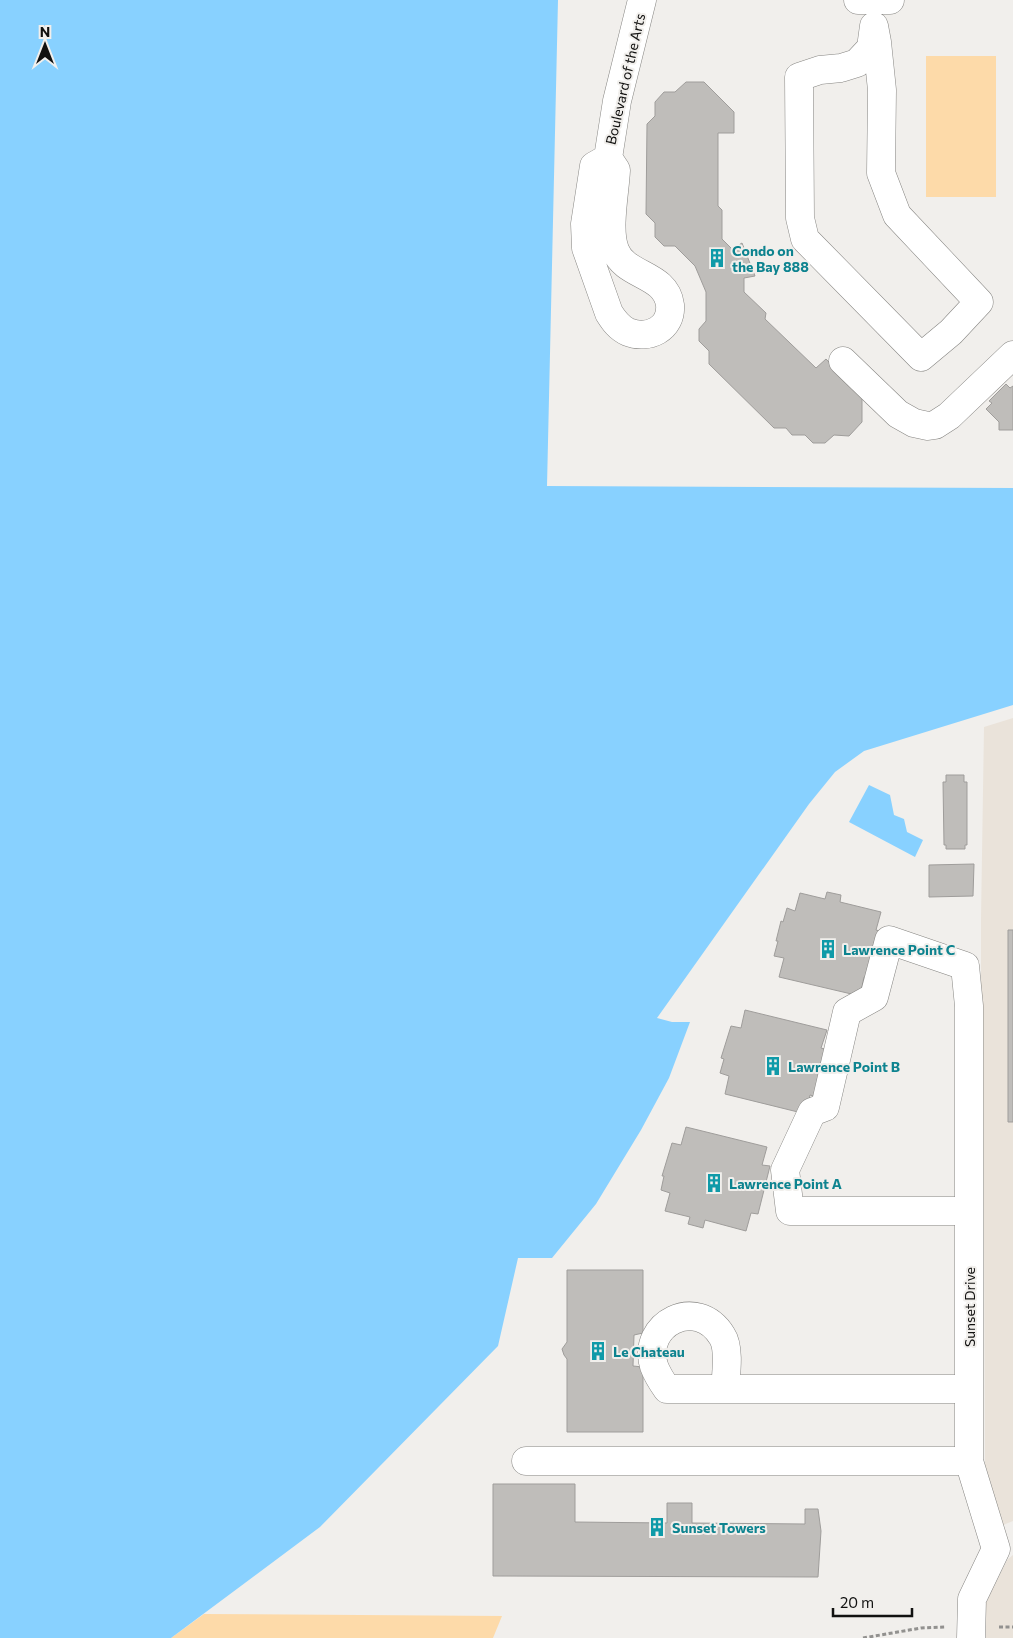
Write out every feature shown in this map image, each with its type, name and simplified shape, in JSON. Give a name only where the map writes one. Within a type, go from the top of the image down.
[{"type":"street","name":"Boulevard of the Arts","points":[[608,158],[594,166],[585,224],[586,248],[613,320],[628,332],[646,335],[662,328],[668,322],[670,304],[664,289],[658,282],[624,263],[614,249],[612,226],[616,170],[608,158],[617,101],[642,0]]},
{"type":"street","points":[[858,0],[890,0]]},
{"type":"street","points":[[866,0],[874,26],[877,42],[882,90],[881,174],[897,215],[979,302],[951,332],[921,357],[805,239],[800,218],[799,77],[820,70],[840,68],[857,63],[871,48],[874,26]]},
{"type":"street","points":[[843,361],[898,414],[914,423],[928,426],[944,421],[1013,355]]},
{"type":"street","name":"Sunset Drive","points":[[969,1211],[790,1211],[784,1170],[812,1112],[825,1107],[847,1012],[874,998],[889,940],[965,966],[969,1006],[969,1211],[969,1461],[1005,1543],[972,1598],[972,1632]]},
{"type":"street","points":[[725,1389],[969,1389]]},
{"type":"street","points":[[526,1461],[969,1461]]},
{"type":"path","points":[[863,1638],[921,1628],[972,1632],[1013,1626]]},
{"type":"shaded area","points":[[926,56],[996,56],[996,197],[926,197]]},
{"type":"shaded area","points":[[1013,718],[1013,1521],[1003,1525],[985,1465],[981,919],[984,727]]},
{"type":"shaded area","points":[[1013,1555],[1013,1638],[986,1638],[986,1602],[1007,1560]]},
{"type":"shaded area","points":[[204,1614],[502,1616],[493,1638],[171,1638]]},
{"type":"water","points":[[0,0],[558,0],[547,486],[1013,488],[1013,705],[864,751],[835,772],[809,804],[657,1018],[672,1022],[690,1022],[669,1078],[641,1130],[596,1204],[552,1258],[518,1258],[498,1346],[320,1527],[171,1638],[0,1638]]},
{"type":"water","points":[[869,785],[890,795],[894,815],[904,819],[907,832],[923,840],[915,857],[849,822]]},
{"type":"building","name":"Condo on the Bay 888","points":[[686,82],[704,82],[734,112],[734,133],[718,133],[718,206],[722,210],[722,239],[732,249],[742,243],[755,276],[744,278],[744,292],[766,313],[765,319],[816,368],[826,359],[862,396],[862,422],[849,436],[834,435],[825,443],[813,443],[805,435],[792,435],[786,428],[774,428],[709,364],[709,351],[699,341],[699,329],[706,321],[706,292],[695,266],[675,246],[664,246],[655,237],[655,223],[646,214],[647,124],[655,116],[655,102],[664,92],[675,92]]},
{"type":"building","points":[[1006,384],[1010,388],[1013,386],[1013,430],[999,430],[999,422],[986,409],[992,403],[989,401]]},
{"type":"building","points":[[946,775],[964,775],[964,782],[967,782],[967,845],[965,845],[965,849],[946,849],[946,845],[944,845],[943,782],[946,782]]},
{"type":"building","points":[[974,864],[973,896],[929,897],[929,865]]},
{"type":"building","name":"Lawrence Point C","points":[[827,892],[841,895],[840,902],[881,912],[876,930],[883,932],[872,980],[864,977],[860,996],[779,977],[784,958],[774,956],[781,921],[783,922],[787,908],[795,911],[800,893],[825,899]]},
{"type":"building","points":[[1008,930],[1013,930],[1013,1122],[1008,1122]]},
{"type":"building","name":"Lawrence Point B","points":[[745,1010],[827,1030],[821,1048],[828,1050],[817,1097],[810,1095],[806,1114],[725,1094],[729,1076],[720,1073],[724,1059],[721,1058],[731,1026],[741,1028]]},
{"type":"building","name":"Lawrence Point A","points":[[686,1127],[767,1147],[762,1165],[770,1166],[758,1214],[751,1213],[746,1231],[705,1220],[703,1228],[688,1224],[690,1217],[665,1211],[670,1193],[661,1190],[664,1176],[662,1176],[672,1143],[681,1145]]},
{"type":"building","name":"Le Chateau","points":[[567,1270],[643,1270],[643,1333],[634,1335],[633,1366],[643,1367],[643,1432],[567,1432],[567,1359],[562,1349],[567,1342]]},
{"type":"building","name":"Sunset Towers","points":[[493,1484],[575,1484],[575,1522],[667,1523],[667,1503],[692,1503],[692,1523],[805,1524],[805,1509],[818,1509],[821,1531],[818,1577],[493,1576]]},
{"type":"place","name":"Condo on the Bay 888","points":[[717,258]]},
{"type":"place","name":"Lawrence Point C","points":[[828,949]]},
{"type":"place","name":"Lawrence Point B","points":[[773,1066]]},
{"type":"place","name":"Lawrence Point A","points":[[714,1183]]},
{"type":"place","name":"Le Chateau","points":[[598,1351]]},
{"type":"place","name":"Sunset Towers","points":[[657,1527]]}]
